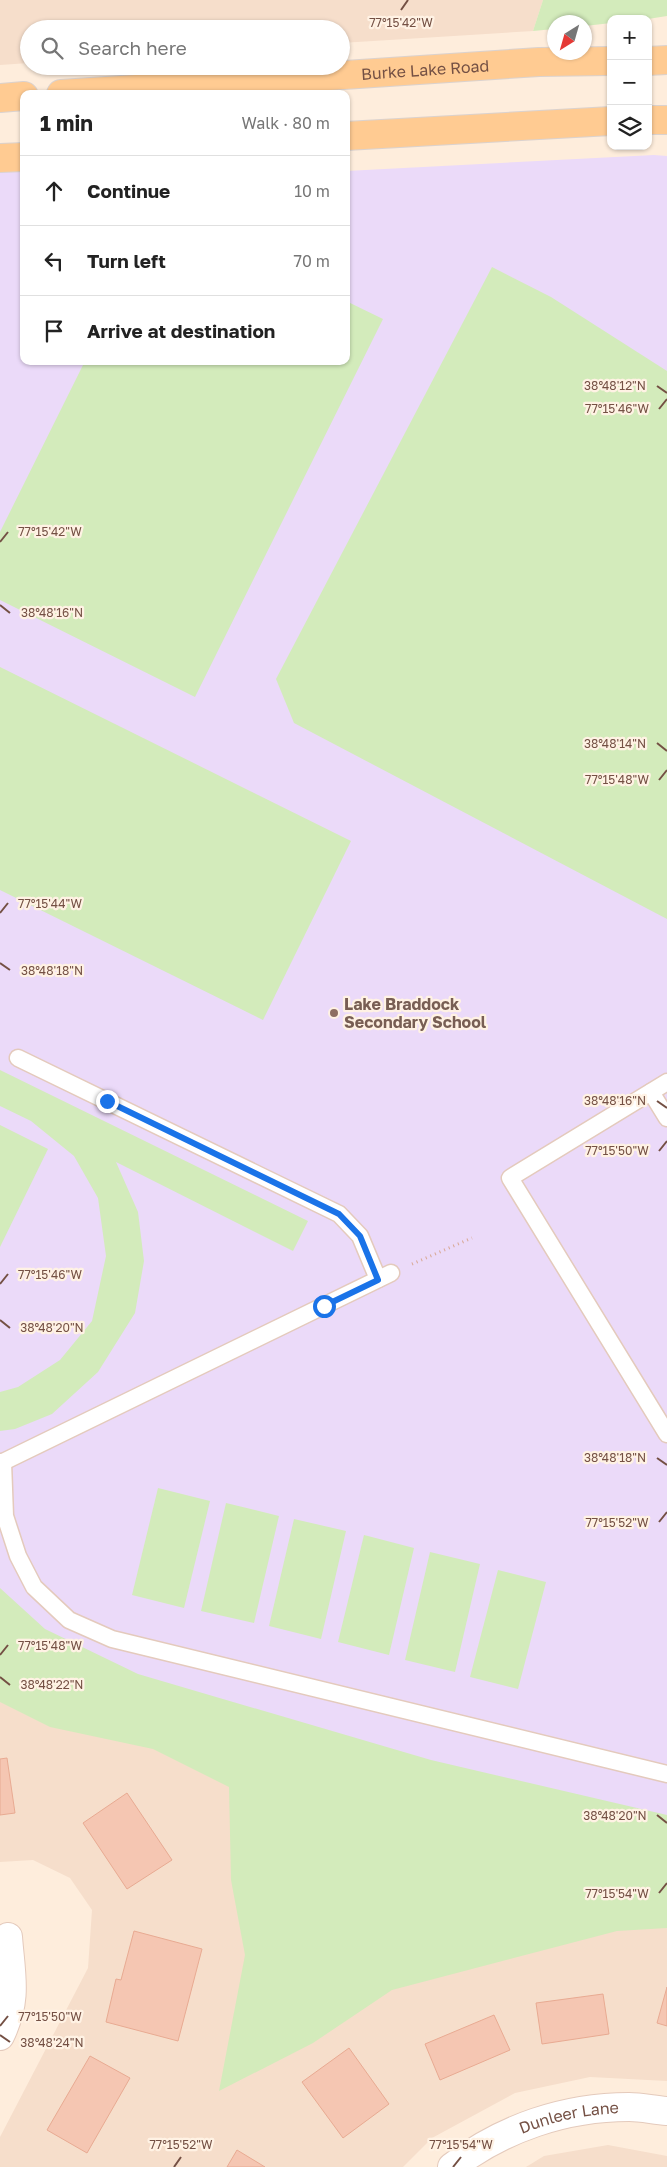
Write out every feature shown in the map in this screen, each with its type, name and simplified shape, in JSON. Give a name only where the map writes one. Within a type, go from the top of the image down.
[{"type":"main road","points":[[652,61],[667,60]]},
{"type":"main road","name":"Burke Lake Road","points":[[350,75],[539,62],[607,61]]},
{"type":"main road","name":"Burke Lake Road","points":[[121,90],[345,75]]},
{"type":"main road","points":[[0,98],[20,96]]},
{"type":"main road","points":[[652,120],[667,120]]},
{"type":"main road","points":[[350,136],[607,121]]},
{"type":"main road","points":[[0,158],[20,157]]},
{"type":"street","points":[[0,2036],[9,2015],[13,1994],[8,1937]]},
{"type":"street","name":"Dunleer Lane","points":[[452,2167],[471,2153],[505,2134],[547,2118],[585,2110],[630,2107],[667,2111]]},
{"type":"lane","points":[[18,1058],[339,1214],[360,1236],[384,1276],[2,1462],[6,1516],[18,1556],[34,1587],[69,1620],[112,1639],[667,1774]]},
{"type":"lane","points":[[667,1082],[510,1178],[667,1434]]},
{"type":"lane","points":[[651,1092],[667,1118]]},
{"type":"path","points":[[384,1276],[472,1238]]},
{"type":"shaded area","points":[[0,0],[543,0],[533,31],[350,42],[350,20],[20,20],[20,64],[0,65]]},
{"type":"shaded area","name":"Lake Braddock Secondary School","points":[[654,155],[667,156],[667,1885],[0,1666],[0,163],[20,162],[20,365],[350,365],[350,171]]},
{"type":"shaded area","points":[[0,1666],[667,1885],[667,2081],[590,2077],[515,2093],[432,2138],[403,2167],[0,2167],[0,2137],[88,1968],[92,1910],[70,1878],[33,1860],[0,1862]]},
{"type":"shaded area","points":[[608,2145],[667,2156],[667,2167],[526,2167],[544,2156]]},
{"type":"green space","points":[[543,0],[667,0],[667,16],[652,18],[652,15],[607,15],[607,23],[592,25],[592,15],[547,15],[547,30],[533,31]]},
{"type":"green space","points":[[492,267],[551,297],[667,371],[667,919],[294,723],[276,679]]},
{"type":"green space","points":[[350,303],[383,319],[195,697],[0,600],[0,532],[83,365],[350,365]]},
{"type":"green space","points":[[0,667],[351,841],[263,1020],[0,890]]},
{"type":"green space","points":[[0,1070],[308,1221],[293,1251],[116,1162],[138,1212],[144,1261],[135,1313],[98,1372],[52,1414],[15,1429],[0,1431],[0,1392],[18,1387],[60,1360],[92,1321],[106,1256],[98,1198],[74,1156],[31,1121],[0,1106]]},
{"type":"green space","points":[[0,1125],[48,1149],[0,1247]]},
{"type":"green space","points":[[158,1488],[210,1501],[184,1608],[132,1595]]},
{"type":"green space","points":[[226,1503],[279,1516],[254,1623],[201,1611]]},
{"type":"green space","points":[[294,1519],[346,1531],[321,1639],[269,1626]]},
{"type":"green space","points":[[364,1535],[414,1548],[389,1655],[338,1642]]},
{"type":"green space","points":[[430,1552],[480,1564],[455,1672],[405,1660]]},
{"type":"green space","points":[[498,1570],[546,1582],[518,1689],[470,1677]]},
{"type":"green space","points":[[0,1588],[45,1629],[138,1674],[431,1760],[667,1815],[667,1928],[617,1931],[392,1990],[313,2043],[219,2091],[245,1955],[231,1880],[229,1787],[153,1749],[50,1727],[0,1702]]},
{"type":"building","points":[[7,1758],[15,1813],[0,1815],[0,1759]]},
{"type":"building","points":[[127,1793],[172,1860],[127,1889],[83,1823]]},
{"type":"building","points":[[134,1931],[202,1949],[178,2041],[106,2022],[116,1979],[121,1980]]},
{"type":"building","points":[[667,1987],[667,2026],[657,2023]]},
{"type":"building","points":[[603,1994],[609,2034],[542,2044],[536,2003]]},
{"type":"building","points":[[494,2015],[510,2050],[440,2080],[425,2044]]},
{"type":"building","points":[[349,2048],[389,2104],[343,2138],[302,2082]]},
{"type":"building","points":[[90,2056],[130,2078],[87,2153],[47,2130]]},
{"type":"building","points":[[237,2150],[265,2167],[227,2167]]},
{"type":"place","name":"Lake Braddock Secondary School","points":[[334,1013]]},
{"type":"route","points":[[107,1101],[339,1214],[360,1236],[378,1280],[324,1306]]}]
